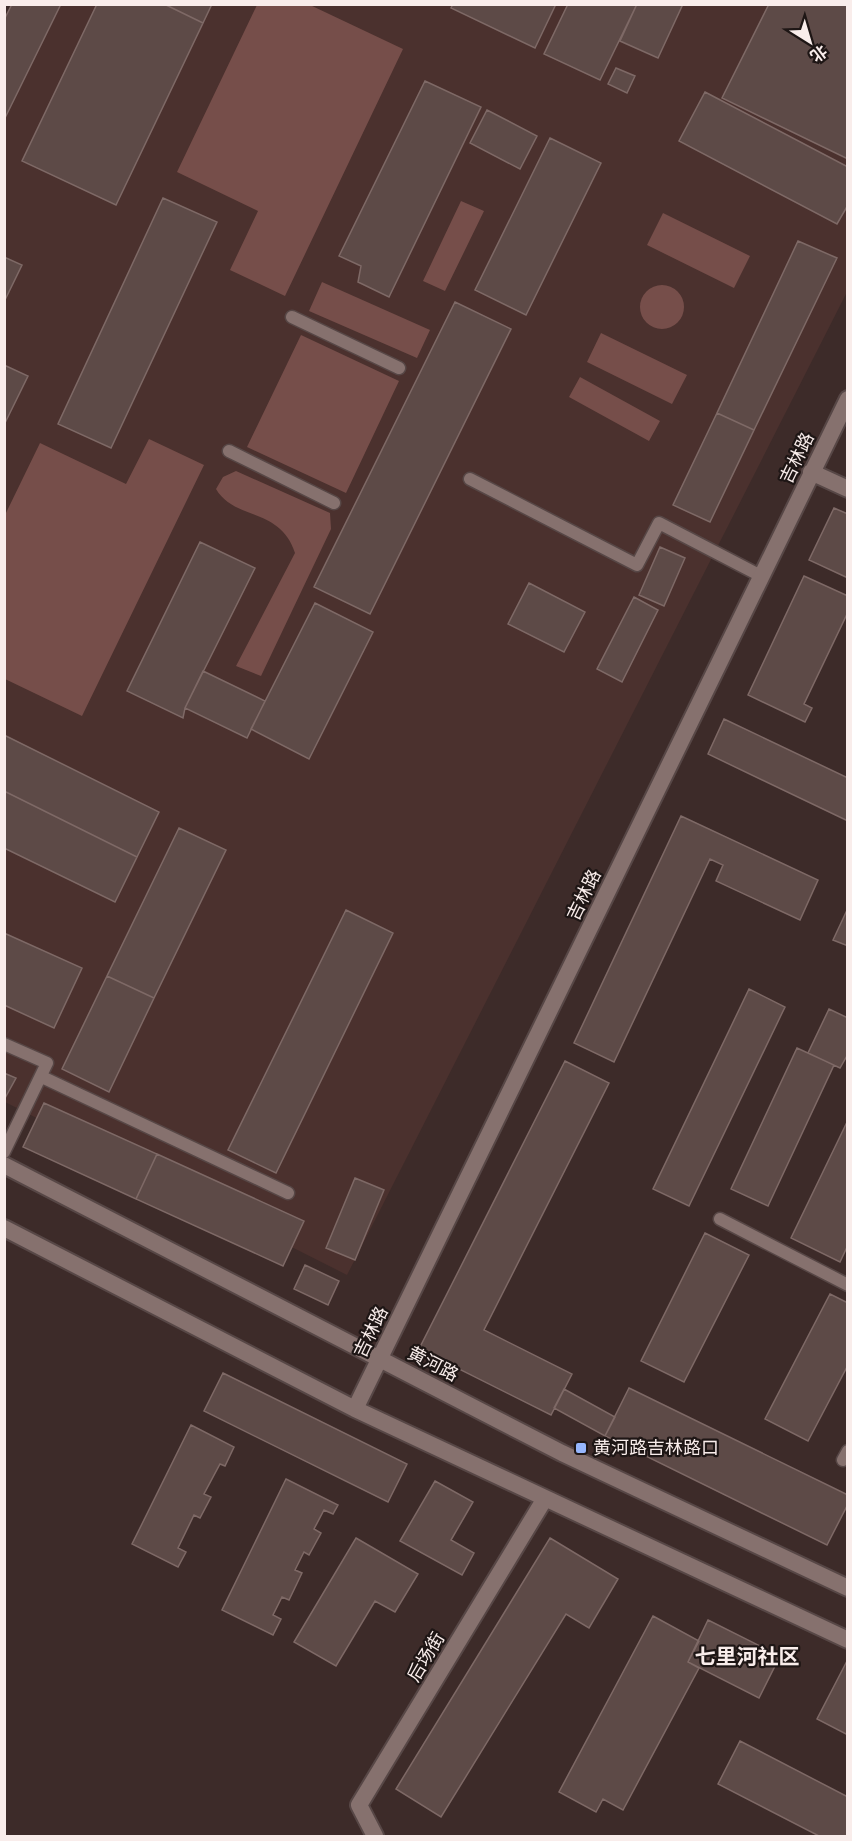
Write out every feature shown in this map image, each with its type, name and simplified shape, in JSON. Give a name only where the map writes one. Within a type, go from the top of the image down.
[{"type":"street","name":"吉林路","points":[[355,1409],[848,399]]},
{"type":"street","points":[[811,472],[848,489]]},
{"type":"street","name":"黄河路","points":[[4,1165],[562,1453],[848,1588]]},
{"type":"street","points":[[4,1228],[355,1409],[544,1500],[848,1640]]},
{"type":"street","name":"后场街","points":[[375,1836],[359,1805],[544,1500]]},
{"type":"lane","points":[[292,317],[399,368]]},
{"type":"lane","points":[[229,451],[334,502]]},
{"type":"lane","points":[[470,479],[637,565],[659,523],[761,576]]},
{"type":"lane","points":[[4,1044],[47,1063],[4,1152]]},
{"type":"lane","points":[[42,1077],[288,1193]]},
{"type":"lane","points":[[720,1219],[848,1285]]},
{"type":"shaded area","points":[[25,4],[847,5],[847,292],[347,1275],[5,1102],[4,43]]},
{"type":"shaded area","points":[[257,5],[310,5],[403,49],[285,296],[230,270],[258,211],[177,172]]},
{"type":"shaded area","points":[[461,201],[484,211],[445,291],[423,281]]},
{"type":"shaded area","points":[[663,213],[750,256],[734,288],[647,245]]},
{"type":"shaded area","points":[[322,282],[430,330],[417,358],[309,311]]},
{"type":"shaded area","points":[[662,285],[677,292],[684,307],[677,322],[662,329],[647,322],[640,307],[647,292]]},
{"type":"shaded area","points":[[601,333],[687,375],[672,404],[587,362]]},
{"type":"shaded area","points":[[301,335],[399,381],[346,493],[247,447]]},
{"type":"shaded area","points":[[580,377],[660,421],[649,441],[569,397]]},
{"type":"shaded area","points":[[149,439],[204,465],[82,716],[5,679],[5,515],[40,443],[126,484]]},
{"type":"shaded area","points":[[236,471],[330,513],[331,529],[261,676],[236,666],[295,553],[288,538],[279,528],[234,506],[216,489],[223,477]]},
{"type":"building","points":[[12,4],[61,4],[4,120],[4,20]]},
{"type":"building","points":[[97,4],[164,4],[203,23],[116,205],[22,161]]},
{"type":"building","points":[[164,4],[212,4],[203,23]]},
{"type":"building","points":[[453,4],[556,4],[535,48],[451,8]]},
{"type":"building","points":[[568,4],[637,4],[600,80],[544,54]]},
{"type":"building","points":[[637,4],[683,4],[658,58],[620,41]]},
{"type":"building","points":[[769,4],[848,4],[848,159],[722,98]]},
{"type":"building","points":[[616,68],[635,76],[627,93],[608,84]]},
{"type":"building","points":[[425,81],[481,107],[389,297],[358,282],[361,266],[339,256]]},
{"type":"building","points":[[705,92],[848,167],[848,205],[837,224],[679,141]]},
{"type":"building","points":[[487,110],[537,136],[520,169],[470,143]]},
{"type":"building","points":[[550,138],[601,163],[526,315],[475,290]]},
{"type":"building","points":[[163,198],[217,222],[111,448],[58,424]]},
{"type":"building","points":[[798,241],[837,258],[754,430],[717,413]]},
{"type":"building","points":[[4,257],[22,265],[4,302]]},
{"type":"building","points":[[455,302],[511,329],[370,614],[314,587]]},
{"type":"building","points":[[4,365],[28,376],[4,425]]},
{"type":"building","points":[[717,413],[754,430],[710,522],[673,505]]},
{"type":"building","points":[[834,508],[848,514],[848,578],[809,560]]},
{"type":"building","points":[[200,542],[255,568],[185,708],[183,718],[127,691]]},
{"type":"building","points":[[660,547],[685,558],[664,606],[639,595]]},
{"type":"building","points":[[804,576],[848,596],[848,612],[804,704],[812,708],[805,722],[748,695]]},
{"type":"building","points":[[529,583],[585,612],[564,652],[508,624]]},
{"type":"building","points":[[634,597],[658,610],[622,682],[597,669]]},
{"type":"building","points":[[315,603],[373,632],[309,759],[251,729]]},
{"type":"building","points":[[203,671],[265,701],[247,738],[185,708]]},
{"type":"building","points":[[724,719],[848,778],[848,821],[708,754]]},
{"type":"building","points":[[4,735],[159,812],[137,857],[4,791]]},
{"type":"building","points":[[4,791],[137,857],[115,902],[4,848]]},
{"type":"building","points":[[681,816],[818,880],[800,920],[716,881],[723,865],[710,859],[614,1062],[574,1043]]},
{"type":"building","points":[[179,828],[226,850],[154,998],[107,976]]},
{"type":"building","points":[[848,908],[848,946],[833,940]]},
{"type":"building","points":[[346,910],[393,933],[276,1173],[228,1150]]},
{"type":"building","points":[[4,933],[82,968],[54,1028],[4,1005]]},
{"type":"building","points":[[107,976],[154,998],[109,1092],[62,1069]]},
{"type":"building","points":[[749,989],[785,1007],[689,1206],[653,1189]]},
{"type":"building","points":[[829,1009],[848,1018],[848,1054],[840,1068],[808,1053]]},
{"type":"building","points":[[797,1048],[834,1065],[768,1206],[731,1189]]},
{"type":"building","points":[[565,1061],[609,1083],[484,1330],[572,1374],[551,1415],[419,1349]]},
{"type":"building","points":[[4,1073],[16,1078],[4,1100]]},
{"type":"building","points":[[44,1103],[157,1154],[136,1199],[23,1147]]},
{"type":"building","points":[[848,1120],[848,1245],[840,1262],[791,1238]]},
{"type":"building","points":[[157,1154],[304,1221],[283,1266],[136,1199]]},
{"type":"building","points":[[355,1178],[384,1190],[355,1260],[326,1248]]},
{"type":"building","points":[[705,1233],[749,1255],[684,1382],[641,1361]]},
{"type":"building","points":[[305,1265],[339,1281],[328,1305],[294,1289]]},
{"type":"building","points":[[830,1294],[848,1303],[848,1365],[808,1441],[765,1419]]},
{"type":"building","points":[[223,1373],[407,1464],[388,1502],[204,1411]]},
{"type":"building","points":[[629,1388],[848,1495],[848,1504],[827,1545],[605,1436]]},
{"type":"building","points":[[564,1389],[615,1417],[605,1436],[554,1408]]},
{"type":"building","points":[[191,1425],[234,1447],[225,1466],[220,1464],[204,1494],[211,1497],[200,1518],[194,1515],[178,1548],[186,1552],[178,1567],[132,1544]]},
{"type":"building","points":[[286,1479],[338,1505],[333,1514],[324,1510],[314,1529],[321,1533],[309,1555],[304,1552],[295,1570],[302,1573],[289,1600],[282,1597],[273,1615],[281,1619],[273,1635],[222,1610]]},
{"type":"building","points":[[435,1481],[473,1502],[451,1540],[474,1553],[462,1575],[400,1541]]},
{"type":"building","points":[[356,1538],[418,1574],[395,1612],[375,1601],[336,1666],[294,1642]]},
{"type":"building","points":[[550,1538],[618,1579],[589,1628],[566,1614],[441,1817],[396,1789]]},
{"type":"building","points":[[653,1616],[699,1641],[688,1662],[699,1668],[623,1810],[603,1799],[596,1812],[559,1792]]},
{"type":"building","points":[[708,1620],[780,1656],[759,1698],[688,1662]]},
{"type":"building","points":[[848,1659],[848,1735],[817,1719]]},
{"type":"building","points":[[740,1741],[848,1797],[848,1836],[819,1836],[718,1784]]},
{"type":"place","name":"黄河路吉林路口","points":[[581,1448]]},
{"type":"district","name":"七里河社区","points":[[747,1657]]}]
